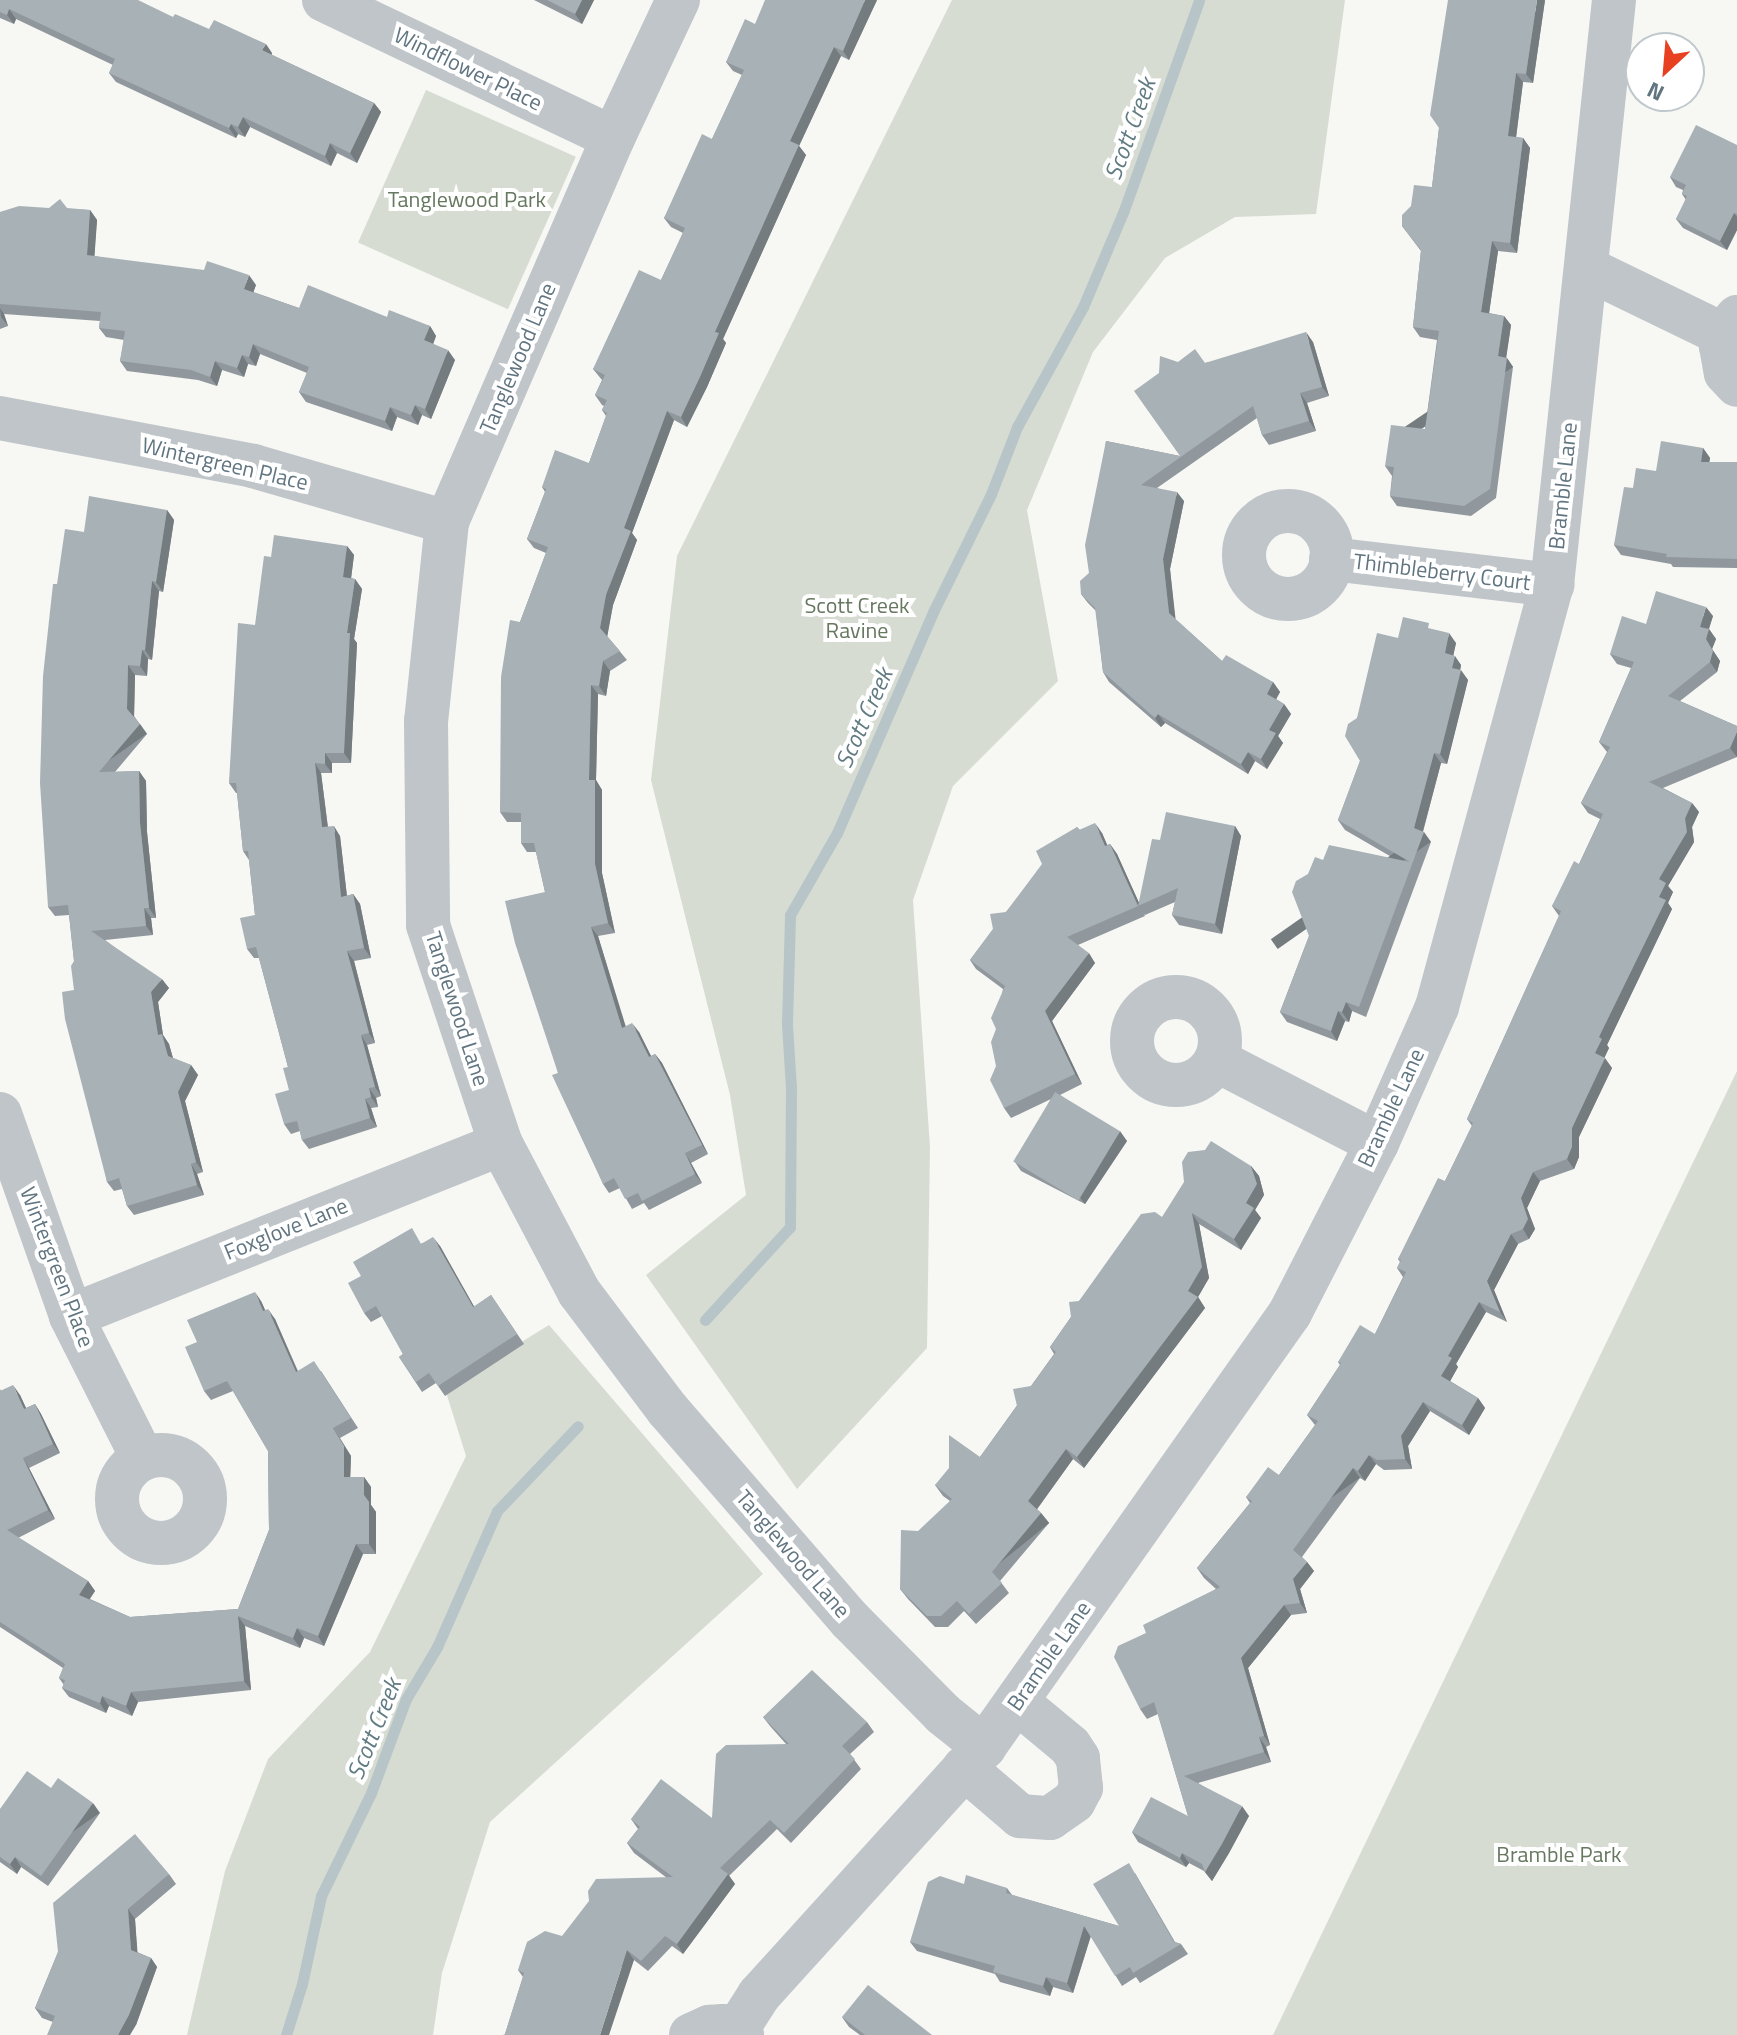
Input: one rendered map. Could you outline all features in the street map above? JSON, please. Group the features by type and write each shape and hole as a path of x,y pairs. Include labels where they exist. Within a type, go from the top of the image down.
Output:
{"street":[{"name":"Windflower Place","path":"324,0 613,138"},
{"name":"Tanglewood Lane","path":"678,0 613,138 447,522 426,721 428,925 501,1144 579,1292 668,1410 850,1620 943,1714 974,1758"},
{"name":"Bramble Lane","path":"691,2035 709,2027 739,2033 759,1995 974,1758 1017,1702 1290,1313 1377,1143 1437,1007 1552,585 1614,0"},
{"path":"1586,268 1730,326 1721,360 1726,373 1737,385"},
{"name":"Wintergreen Place","path":"0,418 253,466 447,522"},
{"name":"Thimbleberry Court","path":"1331,559 1552,585"},
{"path":"1216,1060 1377,1143"},
{"name":"Wintergreen Place","path":"0,1114 71,1316 143,1459"},
{"name":"Foxglove Lane","path":"71,1316 501,1144"},
{"path":"974,1758 1020,1816 1050,1818 1074,1801 1081,1788 1078,1758 1070,1746 1017,1702"}],"green space":[{"name":"Scott Creek Ravine","path":"952,0 1345,0 1316,214 1235,217 1165,258 1093,352 1027,510 1058,681 953,786 913,900 930,1147 927,1348 797,1489 646,1275 746,1195 730,1095 651,780 677,556"},
{"name":"Tanglewood Park","path":"426,90 576,157 508,309 358,243"},
{"name":"Bramble Park","path":"1737,1071 1737,2035 1273,2035"},
{"path":"549,1325 763,1574 490,1822 442,1973 433,2035 187,2035 225,1871 268,1759 370,1652 466,1456 445,1389"}],"building":[{"path":"0,0 138,0 173,17 175,14 209,29 214,20 266,44 262,50 374,103 350,153 330,143 325,156 243,117 238,127 231,124 229,128 109,73 115,59 9,9 7,15 0,12"},
{"path":"547,0 582,0 575,14"},
{"path":"765,0 865,0 843,51 834,47 790,141 799,145 715,332 719,333 681,417 667,411 624,528 631,531 606,595 600,628 620,651 603,661 599,686 591,685 589,780 595,780 595,864 608,923 591,927 622,1028 632,1023 649,1057 655,1054 702,1145 685,1153 695,1174 642,1201 638,1193 625,1199 614,1178 603,1184 552,1075 558,1073 515,943 505,901 545,892 534,843 521,843 521,813 500,812 501,677 510,620 520,622 548,547 527,539 546,489 542,487 555,450 589,463 607,413 602,410 607,400 595,395 605,375 593,369 639,270 661,280 685,228 664,218 702,134 712,139 744,70 726,62 745,19 755,24"},
{"path":"1448,0 1537,0 1526,74 1516,73 1508,136 1523,138 1510,243 1492,241 1481,312 1504,316 1498,356 1507,358 1490,489 1464,506 1390,496 1394,467 1385,466 1391,425 1425,429 1439,331 1413,327 1421,250 1402,226 1402,215 1411,206 1414,185 1432,187 1439,128 1430,115"},
{"path":"1696,125 1737,145 1737,214 1734,213 1720,241 1676,219 1687,196 1682,194 1686,185 1670,177"},
{"path":"60,199 67,208 90,210 87,255 204,270 207,261 249,275 244,289 299,308 308,285 387,317 389,310 430,326 424,340 448,350 425,409 415,405 411,415 390,407 385,421 299,392 309,367 253,344 249,357 242,355 237,368 215,361 210,377 191,370 120,361 125,331 99,328 101,312 0,304 0,212 19,206 49,208"},
{"path":"1306,332 1322,387 1300,393 1309,421 1262,435 1253,406 1141,485 1177,492 1163,559 1169,613 1222,661 1226,655 1273,682 1267,694 1284,704 1269,730 1276,733 1261,759 1248,752 1241,764 1158,714 1155,718 1103,672 1095,608 1081,594 1080,581 1089,573 1085,545 1106,441 1180,456 1134,391 1159,373 1160,356 1178,362 1195,349 1205,363"},
{"path":"1661,441 1703,448 1701,462 1737,462 1737,559 1666,557 1667,554 1614,545 1624,487 1633,488 1636,468 1656,471"},
{"path":"89,496 167,510 156,582 152,581 145,650 142,650 140,666 128,665 127,709 140,724 99,772 139,771 140,823 149,908 144,908 146,926 91,931 162,979 151,992 158,1035 162,1034 168,1056 191,1065 178,1092 196,1162 191,1164 197,1185 127,1206 119,1178 107,1182 65,1019 62,992 74,990 71,966 74,961 68,905 48,907 40,783 43,676 53,584 57,584 65,529 84,532"},
{"path":"274,535 347,546 343,577 355,579 347,633 350,633 344,753 325,753 325,764 315,763 322,827 334,826 341,897 353,894 364,948 347,951 369,1033 361,1035 375,1087 369,1088 371,1097 365,1099 370,1118 302,1140 297,1121 284,1124 275,1094 289,1090 283,1068 288,1067 256,947 247,949 240,918 255,915 248,851 243,851 236,783 229,783 238,623 255,625 264,556 271,557"},
{"path":"1656,591 1706,607 1700,627 1709,629 1706,639 1713,651 1710,662 1668,696 1737,726 1737,732 1730,748 1649,782 1692,803 1685,818 1687,832 1659,879 1666,883 1659,897 1666,900 1599,1037 1602,1039 1595,1053 1605,1058 1572,1128 1572,1147 1567,1159 1533,1172 1521,1198 1528,1219 1523,1229 1511,1234 1487,1281 1500,1312 1479,1302 1448,1356 1452,1358 1441,1376 1478,1398 1462,1425 1423,1402 1401,1436 1405,1459 1377,1460 1369,1455 1358,1471 1353,1468 1293,1550 1307,1562 1293,1579 1300,1603 1284,1605 1241,1658 1264,1736 1259,1737 1264,1752 1184,1776 1242,1806 1205,1872 1202,1864 1182,1853 1180,1858 1132,1832 1151,1797 1188,1816 1154,1702 1140,1709 1114,1657 1118,1646 1146,1633 1143,1625 1220,1587 1197,1568 1252,1501 1246,1497 1268,1467 1279,1475 1318,1421 1307,1415 1341,1363 1338,1362 1360,1325 1375,1334 1406,1272 1397,1268 1401,1260 1398,1259 1438,1178 1445,1181 1473,1123 1467,1119 1561,911 1552,906 1574,861 1579,864 1603,814 1581,803 1610,747 1599,742 1634,662 1610,654 1622,616 1646,624"},
{"path":"1403,617 1429,623 1428,628 1449,633 1445,653 1455,656 1452,668 1461,670 1440,754 1434,753 1414,828 1424,832 1359,1007 1346,1002 1342,1012 1338,1011 1331,1031 1280,1012 1309,936 1292,892 1296,881 1308,874 1315,857 1323,860 1329,845 1410,862 1338,820 1360,761 1345,736 1348,724 1357,718 1377,633 1398,638"},
{"path":"1166,812 1235,826 1215,924 1172,915 1178,888 1138,906 1152,839 1160,840"},
{"path":"1095,823 1105,846 1110,844 1138,906 1067,937 1089,953 1045,1011 1075,1074 1004,1108 990,1080 996,1066 991,1042 996,1029 991,1018 1005,986 970,960 993,929 990,914 1006,912 1042,864 1036,851 1077,827 1079,830"},
{"path":"1055,1092 1120,1131 1078,1201 1013,1161"},
{"path":"1211,1141 1251,1166 1257,1184 1246,1203 1254,1208 1234,1239 1192,1213 1202,1267 1188,1291 1198,1297 1077,1457 1066,1449 1028,1501 1041,1513 992,1572 1002,1583 969,1614 957,1601 941,1616 927,1616 900,1589 901,1530 918,1531 952,1499 935,1485 949,1468 949,1435 980,1457 1017,1406 1013,1389 1031,1386 1056,1352 1050,1347 1071,1317 1069,1302 1079,1301 1141,1214 1155,1212 1162,1217 1184,1182 1182,1162 1188,1152 1205,1150"},
{"path":"412,1228 421,1244 433,1237 473,1307 491,1295 517,1334 438,1386 429,1373 416,1382 399,1357 403,1354 376,1306 364,1313 348,1283 361,1276 353,1262"},
{"path":"255,1292 263,1311 268,1309 296,1372 314,1361 351,1418 333,1428 344,1446 344,1477 364,1477 364,1495 369,1502 369,1544 356,1544 318,1636 297,1628 293,1638 238,1616 244,1681 131,1692 126,1706 102,1696 100,1703 62,1688 65,1680 59,1678 65,1664 0,1622 0,1391 13,1385 24,1409 35,1404 53,1444 23,1458 48,1510 7,1530 88,1581 79,1595 130,1617 238,1609 269,1530 268,1451 227,1381 204,1391 185,1347 197,1342 187,1320"},
{"path":"812,1670 867,1722 842,1746 855,1759 784,1833 770,1820 720,1868 728,1874 677,1944 665,1936 641,1961 627,1950 600,2035 503,2035 524,1973 518,1970 527,1942 545,1931 562,1936 589,1901 588,1891 596,1879 673,1877 627,1843 640,1827 631,1819 661,1779 712,1818 716,1754 726,1745 789,1744 763,1717"},
{"path":"27,1771 51,1788 58,1778 93,1803 41,1876 15,1857 10,1864 0,1857 0,1809"},
{"path":"135,1834 169,1874 128,1909 131,1950 151,1958 129,2015 118,2035 47,2035 55,2016 35,2008 58,1952 53,1903"},
{"path":"1129,1863 1174,1942 1181,1944 1133,1973 1130,1967 1115,1976 1084,1926 1067,1983 1046,1977 1043,1986 993,1972 995,1966 910,1942 928,1882 940,1876 964,1884 966,1875 1007,1888 1006,1893 1119,1926 1093,1884"},
{"path":"868,1985 932,2035 865,2035 842,2017"}],"waterway":[{"name":"Scott Creek","path":"705,1320 790,1227 791,1088 787,1024 790,915 837,833 933,612 991,494 1017,427 1083,307 1124,210 1199,0"},
{"name":"Scott Creek","path":"286,2035 302,1984 321,1896 371,1793 406,1699 437,1647 497,1511 578,1426"}]}
